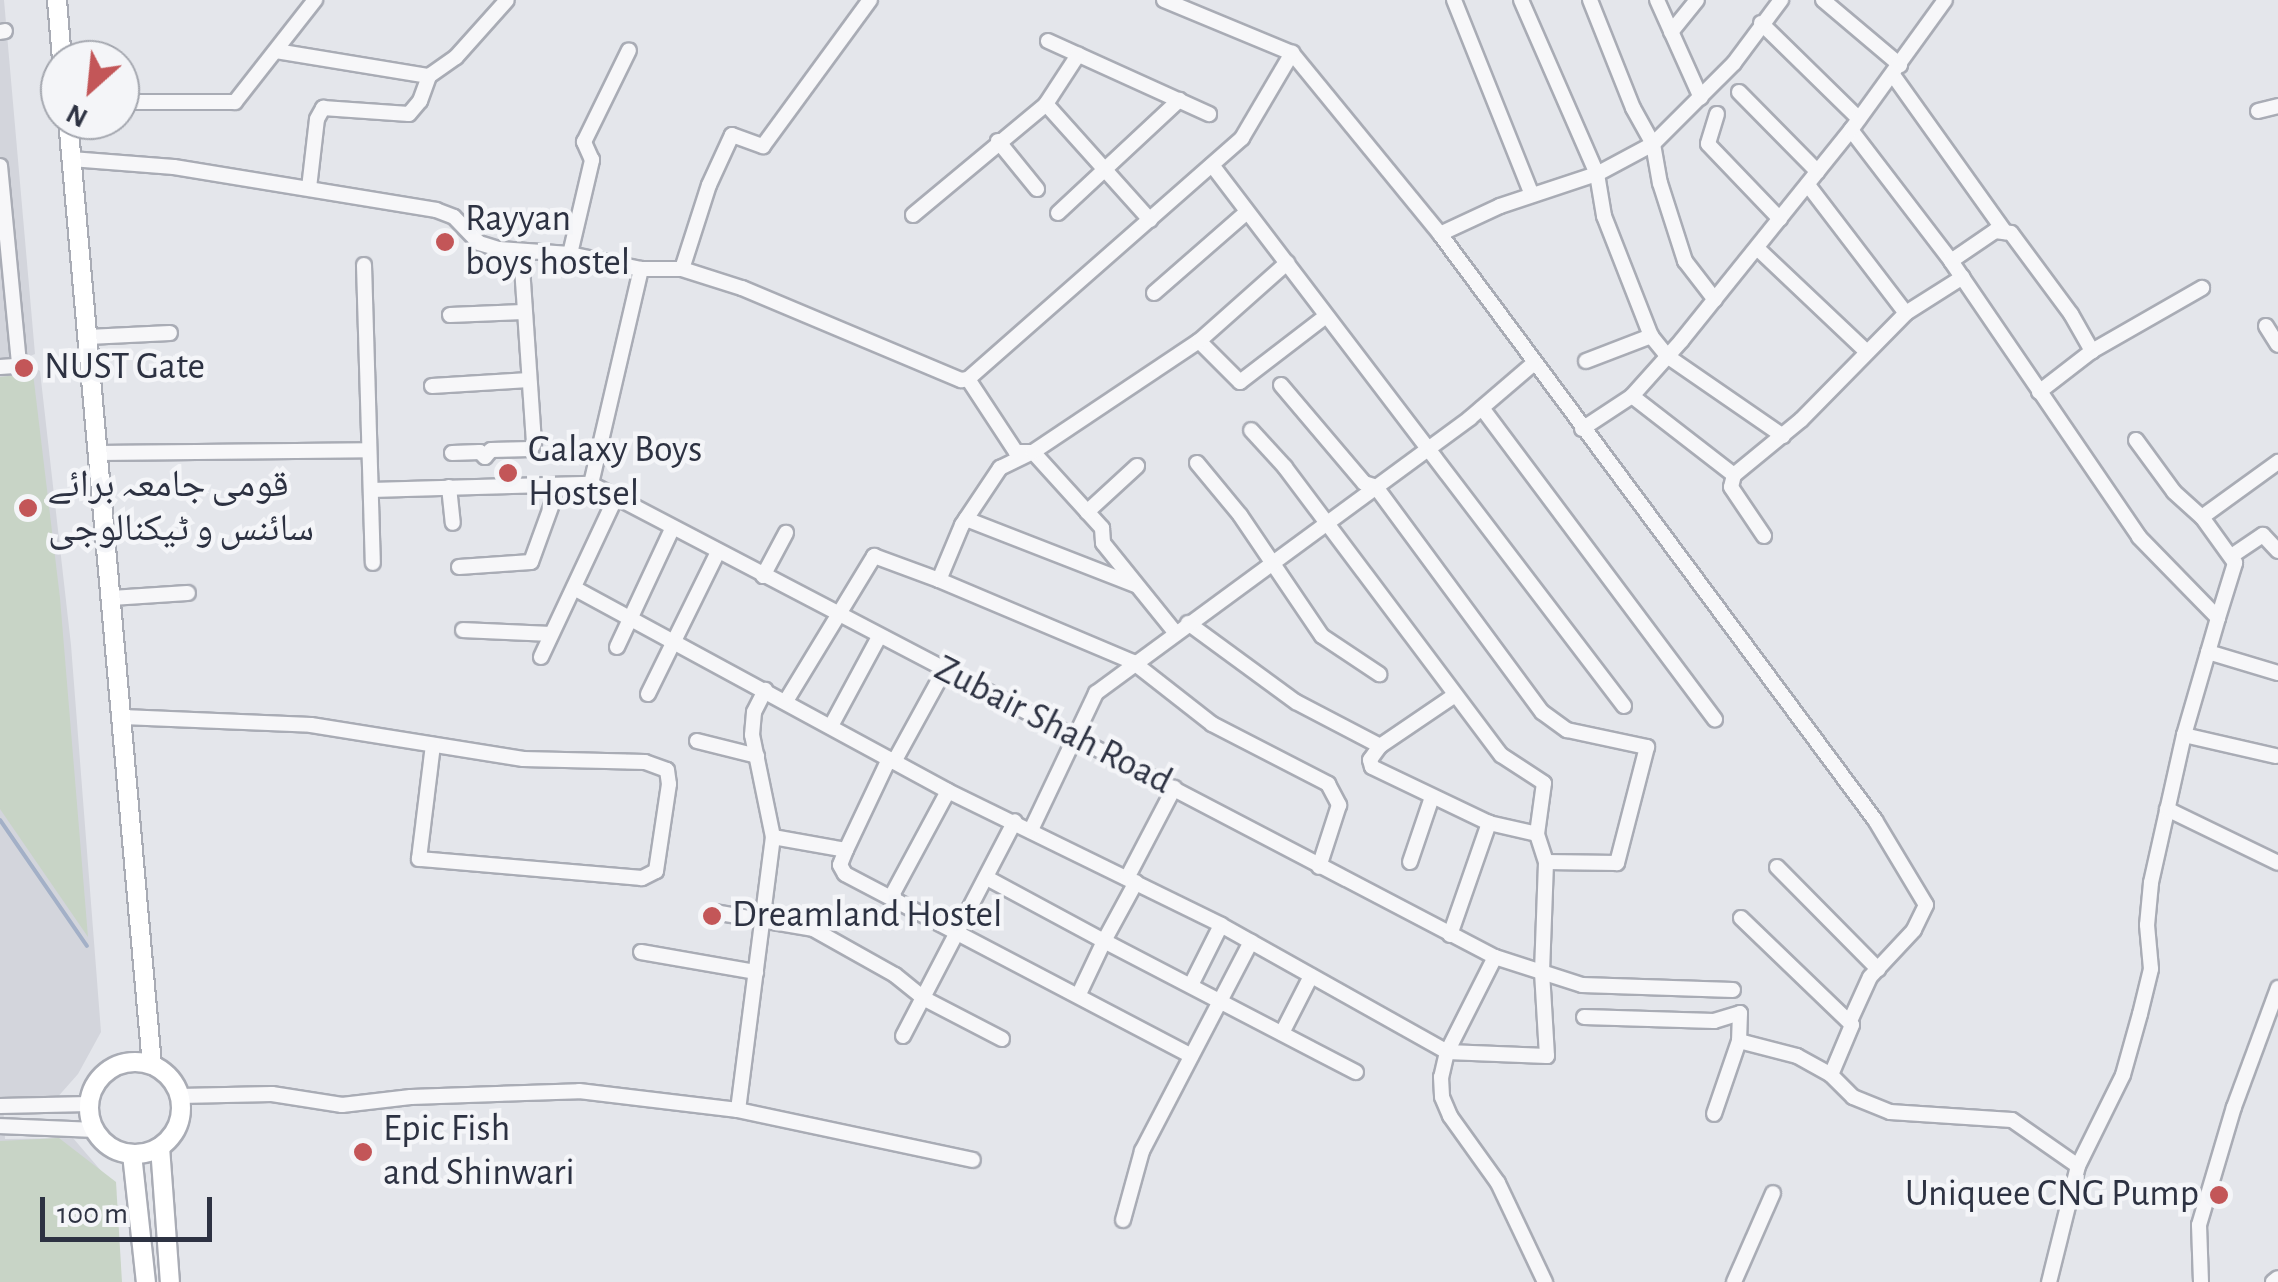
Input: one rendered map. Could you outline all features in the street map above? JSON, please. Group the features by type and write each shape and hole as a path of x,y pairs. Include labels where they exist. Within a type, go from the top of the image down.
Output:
{"main road":[{"path":"57,0 60,40"},
{"path":"70,140 152,1064"},
{"path":"138,1061 152,1064 174,1082 180,1096 179,1125 160,1147 132,1154 104,1142 95,1130 89,1104 96,1082 112,1067 138,1061"},
{"path":"160,1147 170,1282"},
{"path":"132,1154 146,1282"}],"street":[{"path":"140,102 235,102 315,0"},
{"path":"310,188 317,118 323,108 409,114 420,101 429,76 456,57 507,0"},
{"path":"682,269 709,186 732,135 763,146 870,0"},
{"path":"1164,0 1190,5 1292,54 1440,234 1875,820 1926,905 1914,930 1878,969 1850,1021"},
{"path":"1454,0 1532,194"},
{"path":"1520,0 1597,174 1604,216 1651,336 1667,356 1782,436"},
{"path":"1590,0 1633,108 1653,144 1660,183 1685,261 1714,300"},
{"path":"1657,0 1701,98"},
{"path":"1671,32 1696,0"},
{"path":"1440,234 1532,194 1597,174 1653,144 1734,63 1781,0"},
{"path":"1823,0 1897,70 2005,232"},
{"path":"1582,429 1632,396 1667,356 1818,172 1946,0"},
{"path":"1761,23 1855,124 2139,536 2218,618"},
{"path":"1048,41 1209,114"},
{"path":"276,50 429,76"},
{"path":"570,254 592,160 584,142 630,50"},
{"path":"968,379 1242,138 1292,54"},
{"path":"913,215 1046,104 1078,55"},
{"path":"1739,92 1818,172"},
{"path":"1058,213 1179,100"},
{"path":"1046,104 1150,220"},
{"path":"2258,111 2278,106"},
{"path":"1717,114 1708,144 1780,219"},
{"path":"998,141 1037,189"},
{"path":"71,159 174,167 436,210 454,218 479,243 521,252 570,254 641,269 682,269 968,379 1016,452 1032,452 1102,528 1103,543 1136,585 1181,627 1296,702 1380,746"},
{"path":"1212,165 1624,706"},
{"path":"0,166 23,365 0,366"},
{"path":"1808,184 1906,312"},
{"path":"1154,293 1247,212"},
{"path":"1951,261 1995,231 2011,233 2092,351"},
{"path":"1757,248 1866,351"},
{"path":"484,457 491,450 531,449 521,252"},
{"path":"939,580 966,520 1000,468 1032,452 1199,341 1286,263"},
{"path":"364,265 374,564"},
{"path":"591,484 641,269"},
{"path":"1764,536 1732,487 1734,475 1782,436 1906,312 1963,277"},
{"path":"2039,392 2092,351 2202,288"},
{"path":"450,316 523,312"},
{"path":"1199,341 1240,382 1326,316"},
{"path":"2266,326 2278,345"},
{"path":"88,338 170,333"},
{"path":"1586,361 1651,336"},
{"path":"1030,830 1096,693 1132,662 1274,564 1429,448 1533,364"},
{"path":"432,386 529,380"},
{"path":"1280,385 1364,483 1376,487 1542,712 1566,730 1648,747 1617,862 1546,862"},
{"path":"1632,396 1734,475"},
{"path":"1482,408 1715,720"},
{"path":"574,588 674,638 948,791 1221,925 1447,1052 1547,1056 1542,972 1546,862 1537,834 1544,783 1501,755 1251,430"},
{"path":"2050,1282 2078,1166 2123,1074 2148,984 2150,883 2184,735 2235,564 2234,555 2202,517 2174,492 2136,440"},
{"path":"98,453 369,450"},
{"path":"452,453 480,452 484,457 483,486"},
{"path":"2202,517 2278,462"},
{"path":"1197,463 1274,564 1322,636 1378,674"},
{"path":"1086,512 1137,466"},
{"name":"Zubair Shah Road","path":"371,490 591,484 1495,957 1582,986 1733,990"},
{"path":"450,486 452,523"},
{"path":"459,568 531,562 559,486"},
{"path":"541,657 616,496"},
{"path":"966,520 1136,585"},
{"path":"617,648 672,529"},
{"path":"764,576 786,534"},
{"path":"2234,555 2262,535 2278,551"},
{"path":"648,694 718,552"},
{"path":"786,702 836,613 874,556 1132,662 1212,724 1328,784 1339,806 1320,866"},
{"path":"111,598 188,593"},
{"path":"463,630 550,634"},
{"path":"831,726 879,637"},
{"path":"2208,652 2278,674"},
{"path":"945,668 846,850 840,865 844,874 1192,1056"},
{"path":"738,1110 773,838 752,735 754,712 765,690"},
{"path":"1456,695 1380,746 1370,760 1372,766 1489,823 1537,834"},
{"path":"123,718 311,725 523,758 644,762 666,770 669,784 656,871 642,878 419,859 433,745"},
{"path":"2184,735 2276,756"},
{"path":"696,741 757,756"},
{"path":"1079,994 1174,788"},
{"path":"891,897 948,791"},
{"path":"1410,862 1432,798"},
{"path":"2166,809 2278,863"},
{"path":"903,1036 1015,822"},
{"path":"1450,935 1489,823"},
{"path":"773,838 846,850"},
{"path":"1777,867 1878,969"},
{"path":"987,878 1356,1072"},
{"path":"714,912 814,929 895,975 923,998 1002,1040"},
{"path":"1741,918 1850,1021 1852,1028 1831,1074"},
{"path":"1191,985 1221,925"},
{"path":"1123,1220 1142,1151 1251,942"},
{"path":"641,952 756,972"},
{"path":"1495,957 1447,1052 1440,1076 1442,1098 1498,1183 1545,1282"},
{"path":"1282,1033 1311,976"},
{"path":"2201,1282 2199,1225 2234,1107 2278,988"},
{"path":"1584,1016 1714,1021 1740,1013 1739,1041 1714,1114"},
{"path":"1739,1041 1797,1056 1831,1074 1854,1097 1890,1112 2012,1120 2078,1166"},
{"path":"180,1096 272,1094 342,1105 580,1091 738,1110 973,1160"},
{"path":"0,1106 89,1104"},
{"path":"0,1126 95,1130"},
{"path":"1734,1282 1773,1193"}],"shaded area":[{"name":"قومی جامعہ برائے سائنس و ٹیکنالوجی","path":"0,0 4,0 35,354 30,356 30,365 40,371 71,645 101,1032 78,1074 55,1100 3,1101 5,1139 73,1138 103,1173 0,1252"}],"green space":[{"path":"33,373 60,598 88,937 0,809 0,377"},
{"path":"59,1138 116,1182 122,1282 0,1282 0,1141"}],"waterway":[{"path":"0,820 87,946"}],"place":[{"name":"Rayyan boys hostel","path":"445,242"},
{"name":"NUST Gate","path":"24,368"},
{"name":"Galaxy Boys Hostsel","path":"508,473"},
{"name":"قومی جامعہ برائے سائنس و ٹیکنالوجی","path":"28,508"},
{"name":"Dreamland Hostel","path":"712,916"},
{"name":"Epic Fish and Shinwari","path":"363,1152"},
{"name":"Uniquee CNG Pump","path":"2219,1195"}]}
